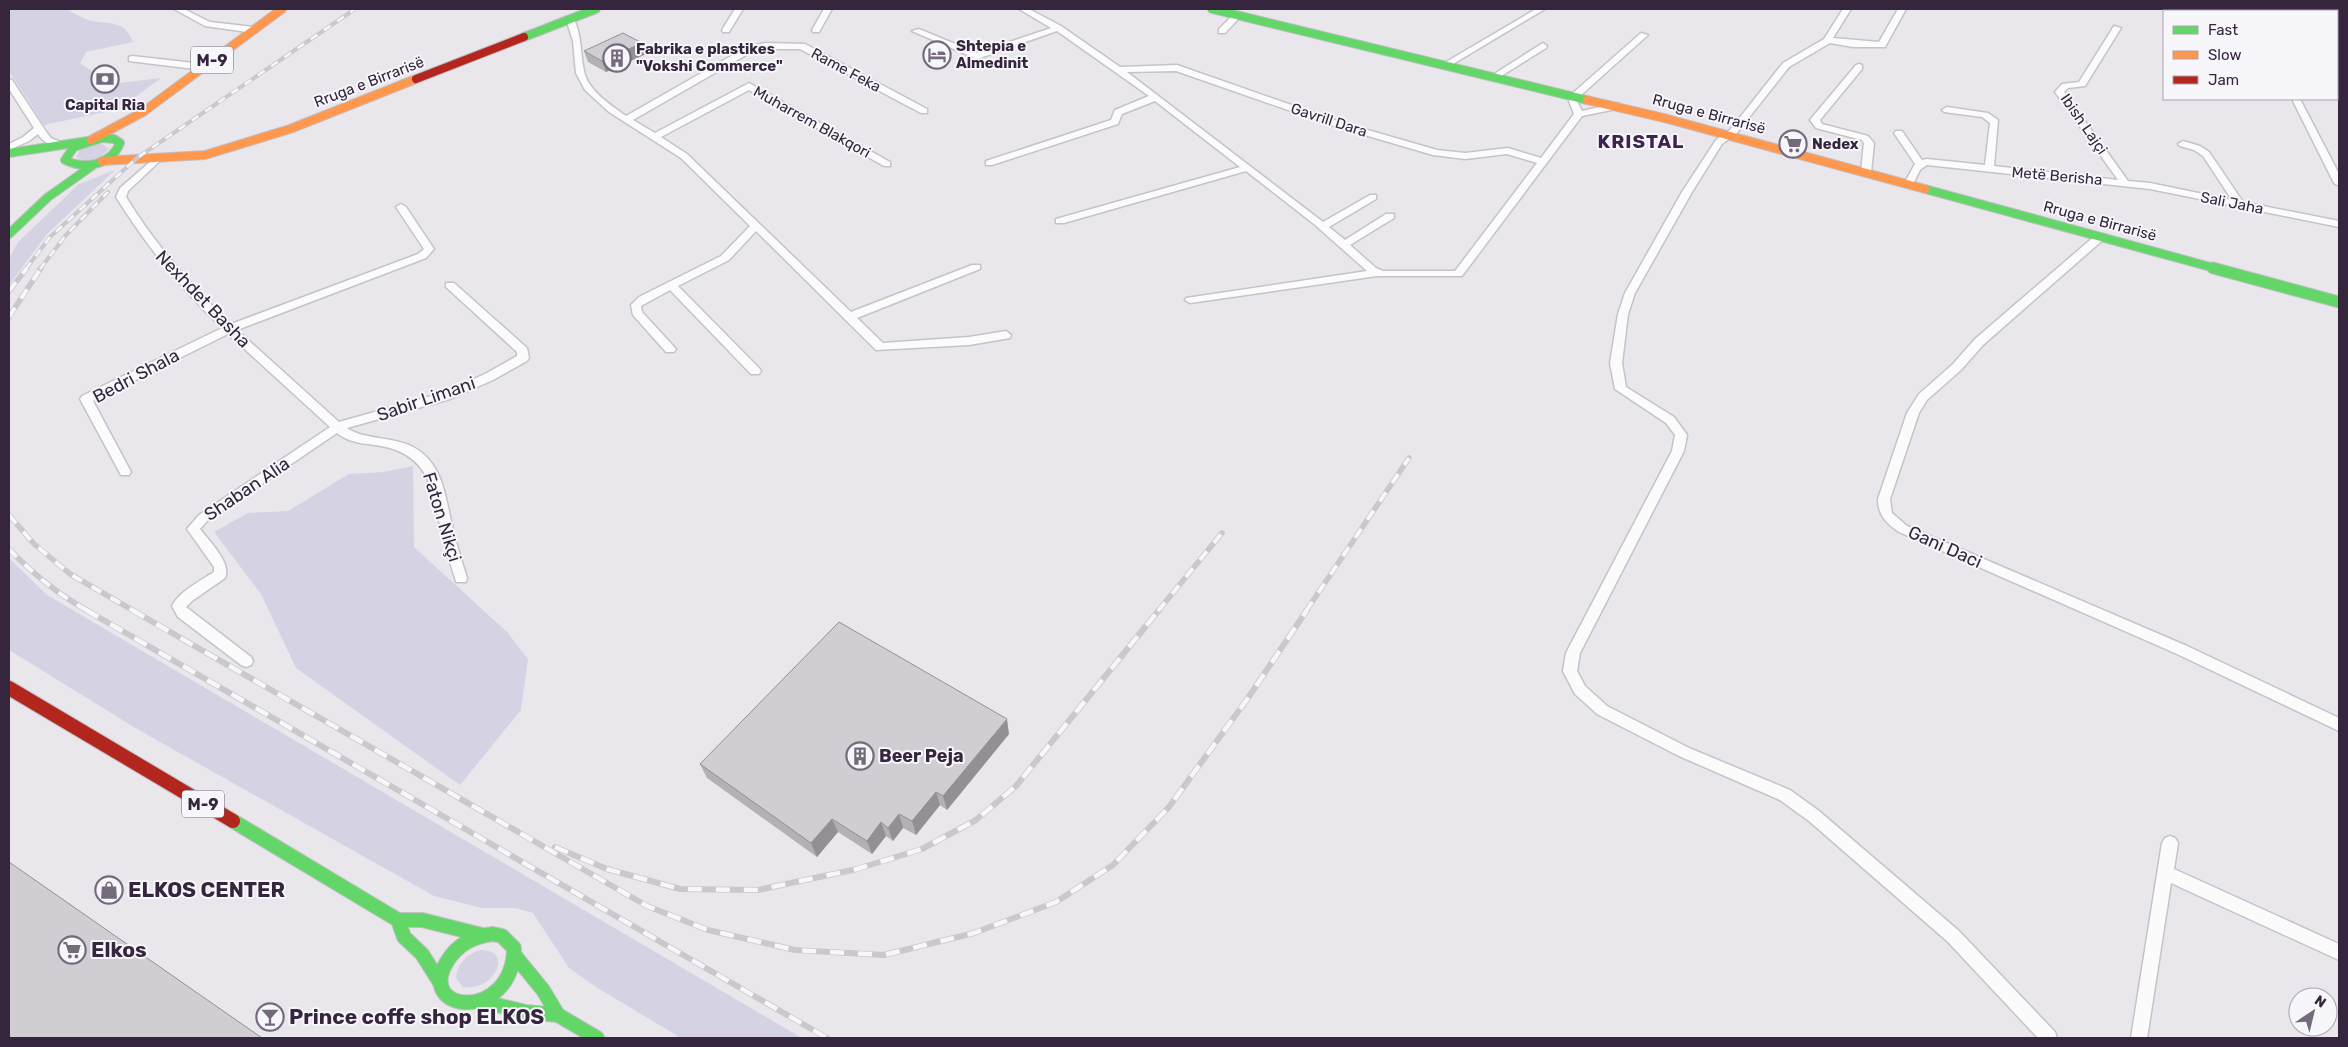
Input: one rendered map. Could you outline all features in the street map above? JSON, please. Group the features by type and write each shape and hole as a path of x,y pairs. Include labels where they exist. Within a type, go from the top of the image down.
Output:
{"street":[{"path":"178,9 208,24 254,30"},
{"name":"M-9","path":"27,215 70,150 143,112 282,9"},
{"name":"Rruga e Birrarisë","path":"10,151 46,152 61,166 205,155 248,144 596,9"},
{"path":"726,30 739,9"},
{"path":"816,30 828,9"},
{"path":"1023,9 1058,28 1156,97 1323,226 1376,272"},
{"name":"Rruga e Birrarisë","path":"1212,9 1576,95 1866,172 2339,302"},
{"path":"1445,65 1541,9"},
{"path":"1847,9 1828,40 1786,65 1728,135 1720,142 1687,192 1630,293 1623,314 1616,363 1621,389 1670,420 1681,435 1678,451 1573,653 1570,671 1580,690 1602,710 1684,752 1750,778 1785,795 1814,816 1946,929 2049,1038"},
{"path":"1828,40 1863,45 1882,45 1902,9"},
{"path":"1222,31 1238,15"},
{"path":"570,19 576,33 580,75 592,92 609,109 657,136 684,156 880,347 969,341 1006,335"},
{"path":"916,30 977,56 1058,28"},
{"name":"Ibish Lajçi","path":"2117,28 2082,84 2065,86 2059,92 2125,183"},
{"path":"1579,114 1573,101 1576,95 1644,35"},
{"name":"Rame Feka","path":"626,120 750,49 765,46 802,46 924,111"},
{"path":"1495,76 1543,46"},
{"path":"132,60 204,67"},
{"path":"1859,67 1815,120 1819,126 1865,138 1869,143 1866,172"},
{"name":"Gavrill Dara","path":"1118,70 1176,68 1337,124 1436,153 1465,156 1500,150 1542,162"},
{"path":"9,82 38,129 48,140 60,145"},
{"name":"Muharrem Blakqori","path":"657,136 749,86 887,164"},
{"path":"989,163 1115,122 1118,112 1156,97"},
{"path":"2297,100 2339,184"},
{"path":"1190,300 1376,272 1458,274 1579,114 1618,106"},
{"name":"Metë Berisha","path":"1947,110 1985,115 1995,122 1989,170"},
{"name":"M-9","path":"9,234 61,185 116,154 119,150 119,142 143,112"},
{"path":"10,151 38,129"},
{"path":"1899,133 1920,164 1910,184"},
{"path":"10,151 108,138 152,158"},
{"path":"2183,144 2197,148 2206,154 2240,204"},
{"name":"Nexhdet Basha","path":"152,158 122,190 121,197 136,223 156,251 229,329 339,426"},
{"name":"Metë Berisha","path":"1920,164 1927,162 2125,183"},
{"path":"1060,221 1246,168"},
{"name":"Sali Jaha","path":"2125,183 2339,224"},
{"path":"1323,226 1374,197"},
{"path":"229,329 422,256 429,250 401,207"},
{"path":"1344,245 1390,216"},
{"path":"670,349 637,313 636,305 644,299 724,258 755,226"},
{"name":"Gani Daci","path":"2100,236 1979,342 1957,367 1924,397 1913,413 1884,498 1884,510 1890,520 1903,529 2182,650 2339,726"},
{"path":"849,317 976,267"},
{"name":"Sabir Limani","path":"339,426 446,396 489,377 523,358 523,351 450,285"},
{"path":"671,285 755,371"},
{"name":"Bedri Shala","path":"125,472 86,399 229,329"},
{"name":"Faton Nikçi","path":"339,426 353,438 387,442 408,449 425,463 434,479 442,504 461,578"},
{"name":"Shaban Alia","path":"246,661 183,613 179,606 187,597 220,574 220,566 192,529 203,518 339,426"},
{"name":"M-9","path":"9,688 398,920"},
{"path":"2139,1038 2170,843"},
{"path":"2165,873 2339,952"},
{"path":"398,920 422,920 446,928 482,935 502,936 514,948 516,957 514,967 502,986 493,994 480,1001 466,1003 454,1001 445,994 441,984 422,954 404,937 398,920"},
{"path":"441,984 442,972 452,953 462,944 482,935"},
{"path":"516,957 543,990 558,1015"},
{"path":"480,1001 526,1012 558,1015 597,1038"}],"shaded area":[{"path":"9,9 69,9 69,11 91,21 121,26 130,35 133,42 86,52 80,63 111,84 161,78 119,109 44,125 9,71"},
{"path":"102,144 109,148 107,152 99,157 85,160 76,157 83,148"},
{"path":"115,170 47,234 9,285 9,259 18,242 79,184"},
{"path":"413,466 414,547 507,632 528,659 521,710 460,785 296,668 261,594 214,532 248,513 288,511 349,474 384,472"},
{"path":"9,558 47,595 802,1038 681,1038 596,987 569,968 533,913 515,908 482,908 434,896 137,729 9,650"},
{"path":"481,950 491,952 497,957 496,971 483,984 474,987 463,987 456,978 458,968 467,957"}],"building":[{"path":"623,33 642,43 602,61 584,51"},
{"name":"Beer Peja","path":"839,622 1007,719 943,796 936,792 912,821 899,814 888,828 881,822 867,841 832,819 811,843 700,764"},
{"name":"Elkos","path":"9,862 262,1038 9,1038"}],"railway":[{"path":"26,269 50,237 137,158 355,9"},
{"path":"40,269 66,235 108,192"},
{"path":"9,291 27,268"},
{"path":"9,317 41,268"},
{"path":"1306,611 1409,458"},
{"path":"9,515 33,543 70,574 134,611"},
{"path":"1158,611 1222,533"},
{"path":"9,549 46,583 88,611"},
{"path":"86,610 827,1038"},
{"path":"132,610 647,906 708,930 795,950 884,955 974,933 1056,902 1113,865 1169,807 1248,698 1307,610"},
{"path":"555,847 607,869 680,889 758,890 857,869 922,849 976,820 1016,786 1159,610"}],"traffic: fast":[{"path":"524,37 596,9"},
{"path":"1212,9 1587,100"},
{"path":"102,138 114,139 120,143 117,150 105,161 97,164 80,165 72,164 65,160 74,147 102,138"},
{"path":"9,153 88,141"},
{"path":"9,234 48,197 92,166"},
{"path":"1925,189 2339,302"},
{"path":"233,821 398,920 422,920 482,935"},
{"path":"398,920 404,937 422,954 441,984"},
{"path":"493,934 502,936 514,948 513,965 506,981 501,987 478,1001 461,1003 453,1000 446,995 440,981 445,965 455,951 467,941 493,934"},
{"path":"516,957 543,990 558,1015"},
{"path":"480,1001 526,1012 558,1015 597,1038"}],"traffic: slow":[{"path":"91,140 143,112 282,9"},
{"path":"102,161 205,155 290,129 416,79"},
{"path":"1587,100 1664,118 1925,189"}],"traffic: jam":[{"path":"416,79 524,37"},
{"path":"9,688 233,821"}],"place":[{"name":"Shtepia e Almedinit","path":"937,55"},
{"name":"Fabrika e plastikes \"Vokshi Commerce\"","path":"617,58"},
{"name":"Capital Ria","path":"105,79"},
{"name":"Nedex","path":"1793,144"},
{"name":"Beer Peja","path":"860,756"},
{"name":"ELKOS CENTER","path":"109,890"},
{"name":"Elkos","path":"72,950"},
{"name":"Prince coffe shop ELKOS","path":"270,1017"}],"district":[{"name":"KRISTAL","path":"1641,141"}]}
